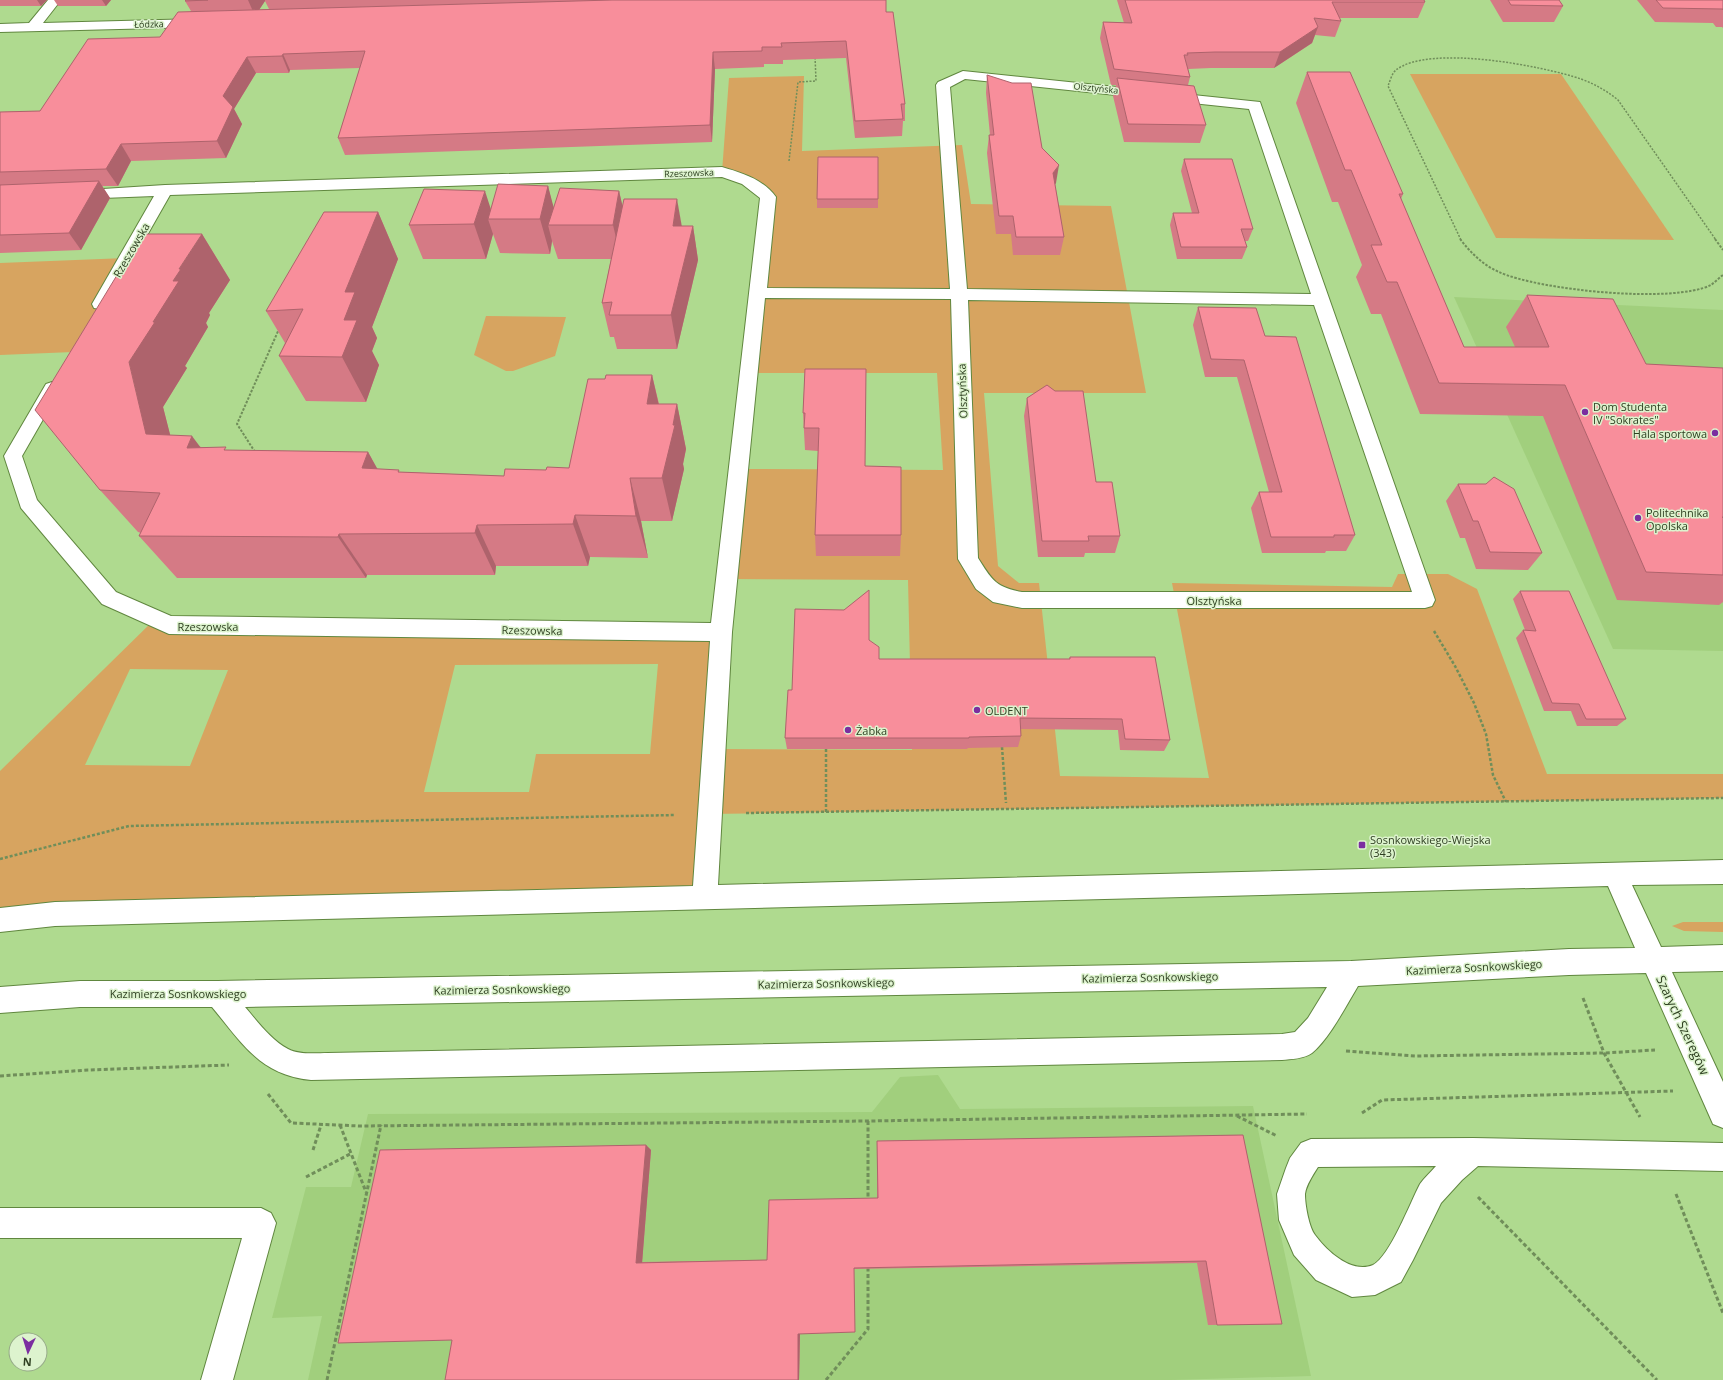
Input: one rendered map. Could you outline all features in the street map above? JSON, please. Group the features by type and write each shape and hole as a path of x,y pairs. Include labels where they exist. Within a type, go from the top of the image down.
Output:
{"street":[{"path":"33,27 55,0"},
{"name":"Łódzka","path":"0,28 213,22"},
{"name":"Olsztyńska","path":"963,74 1255,105 1425,600 1022,600 1000,596 983,583 968,560 959,294 943,85 963,74"},
{"name":"Rzeszowska","path":"63,194 722,172 748,180 755,184 768,197 759,293 721,632 705,898"},
{"name":"Rzeszowska","path":"92,318 165,190"},
{"path":"759,293 959,294 1321,300"},
{"name":"Rzeszowska","path":"62,371 13,456 28,503 109,598 169,626 721,632"},
{"path":"0,920 55,914 1723,872"},
{"path":"1615,875 1652,959"},
{"name":"Kazimierza Sosnkowskiego","path":"0,1000 80,994 218,994 1351,974 1569,962 1723,958"},
{"name":"Szarych Szeregów","path":"1652,959 1696,1050 1723,1114"},
{"path":"218,994 269,1052 286,1062 307,1066 401,1065 1282,1047 1302,1044 1317,1027 1351,974"},
{"path":"1473,1152 1452,1170 1431,1193 1403,1250 1390,1271 1375,1280 1352,1282 1327,1269 1304,1245 1294,1220 1291,1194 1300,1168 1312,1153 1473,1152 1723,1157"},
{"path":"0,1223 261,1223 217,1380"}],"path":[{"path":"789,161 798,82 816,81 814,49"},
{"path":"1723,250 1618,100 1609,92 1567,75 1533,66 1444,58 1414,61 1403,64 1394,69 1390,74 1388,86 1390,92 1457,234 1473,255 1484,264 1500,272 1540,284 1564,288 1638,294 1688,292 1711,284 1723,275"},
{"path":"257,456 237,424 282,323"},
{"path":"1416,600 1453,661 1466,687 1486,734 1491,771 1506,802"},
{"path":"1002,747 1006,803"},
{"path":"826,750 826,812"},
{"path":"0,858 129,826 709,814 1723,798"},
{"path":"1581,994 1604,1053"},
{"path":"1302,1044 1326,1049 1415,1056 1604,1053 1635,1050 1696,1050"},
{"path":"0,1076 88,1070 286,1062"},
{"path":"263,1088 291,1123 321,1125 868,1121 1316,1114"},
{"path":"1355,1113 1363,1113 1382,1100 1712,1089"},
{"path":"1236,1115 1312,1153"},
{"path":"868,1121 868,1201"},
{"path":"314,1150 321,1125"},
{"path":"340,1125 367,1193"},
{"path":"327,1380 381,1125"},
{"path":"306,1178 352,1153"},
{"path":"1452,1170 1657,1380"},
{"path":"826,1380 868,1329 868,1265"}],"shaded area":[{"path":"1410,74 1561,74 1674,240 1496,238"},
{"path":"804,76 802,151 962,145 971,204 1111,206 1146,393 984,393 998,566 1019,583 1039,583 1060,776 1209,778 1172,583 1392,587 1398,574 1448,574 1477,589 1547,774 1723,774 1723,798 709,814 705,898 0,920 0,771 155,619 721,632 715,749 912,750 908,580 727,579 739,469 943,470 937,373 750,373 768,197 722,172 729,78","holes":["658,664 650,754 536,754 529,792 424,792 455,665","130,669 228,670 190,766 85,765"]},
{"path":"126,258 73,352 0,355 0,263"},
{"name":"Politechnika Opolska","path":"1454,297 1723,310 1723,651 1613,649"},
{"path":"486,316 566,317 555,356 513,371 506,371 474,355"},
{"path":"1683,922 1723,922 1723,932 1684,931 1672,926"},
{"path":"938,1075 960,1109 1253,1106 1311,1376 1171,1380 308,1380 322,1316 272,1318 306,1187 351,1187 368,1114 872,1112 900,1077"}],"building":[{"path":"186,0 208,0 185,1"},
{"path":"612,0 886,0 886,12 893,12 905,104 901,104 903,119 855,121 846,41 781,43 782,47 762,47 762,51 713,52 710,125 338,138 365,51 283,54 282,56 247,57 223,96 233,107 217,141 121,144 106,169 0,172 0,112 40,111 88,39 160,37 178,12"},
{"path":"1125,0 1424,0 1425,2 1332,2 1341,21 1314,18 1318,27 1280,52 1187,53 1188,55 1184,55 1190,77 1114,69 1103,22 1132,23"},
{"path":"1508,0 1559,0 1563,6 1511,5"},
{"path":"1656,0 1723,0 1723,9 1663,8"},
{"path":"1307,72 1350,72 1403,194 1399,194 1464,347 1549,347 1527,295 1613,299 1646,364 1723,368 1723,575 1646,572 1565,385 1439,383 1397,282 1387,282 1371,245 1382,245 1351,170 1345,170"},
{"path":"987,75 1012,83 1031,83 1042,148 1059,165 1053,173 1064,237 1016,237 1013,216 999,216 989,135 994,135"},
{"path":"1117,78 1194,86 1206,125 1128,124"},
{"path":"818,157 878,157 878,199 817,199"},
{"path":"1184,159 1232,159 1253,229 1241,229 1247,247 1181,247 1173,213 1199,213"},
{"path":"99,181 69,233 0,235 0,185"},
{"path":"498,184 548,186 540,219 488,219"},
{"path":"560,188 619,191 613,225 548,225"},
{"path":"424,189 485,191 474,224 409,225"},
{"path":"624,199 677,199 673,226 693,226 671,315 609,315 612,302 602,303"},
{"path":"324,212 378,212 345,292 355,292 344,320 357,320 342,357 279,356 303,309 266,311"},
{"path":"142,234 202,234 173,281 179,281 129,362 146,434 192,436 187,448 226,447 224,450 368,452 362,468 399,470 398,472 504,476 505,469 546,470 547,467 569,468 588,379 605,379 606,375 652,375 647,404 677,404 673,425 675,425 662,478 630,478 636,516 575,515 573,524 477,525 475,533 339,534 338,537 139,536 160,493 100,490 35,410"},
{"path":"1198,307 1256,308 1265,336 1296,337 1355,535 1334,535 1334,537 1271,537 1259,492 1282,492 1244,360 1211,359"},
{"path":"805,369 866,369 865,466 901,467 901,535 815,535 819,428 804,428 805,413 803,413"},
{"path":"1047,385 1055,391 1083,391 1096,482 1112,482 1120,536 1088,536 1089,541 1042,541 1027,398"},
{"path":"1494,477 1514,489 1542,553 1490,552 1478,521 1473,521 1458,484 1486,484"},
{"path":"869,590 869,640 879,647 879,659 1070,659 1070,657 1155,657 1170,740 1125,739 1122,719 1020,718 1021,736 969,738 785,738 788,690 792,690 795,609 844,610"},
{"path":"1520,591 1569,591 1626,719 1586,719 1579,704 1552,703 1523,630 1536,631"},
{"path":"1243,1135 1282,1324 1217,1325 1206,1261 854,1268 855,1332 798,1334 798,1380 445,1380 452,1340 338,1343 380,1150 646,1145 636,1263 767,1260 769,1200 878,1198 877,1141"}],"place":[{"name":"Dom Studenta IV \"Sokrates\"","path":"1585,412"},
{"name":"Hala sportowa","path":"1715,433"},
{"name":"Politechnika Opolska","path":"1638,518"},
{"name":"OLDENT","path":"977,710"},
{"name":"Żabka","path":"848,730"},
{"name":"Sosnkowskiego-Wiejska (343)","path":"1362,845"}]}
